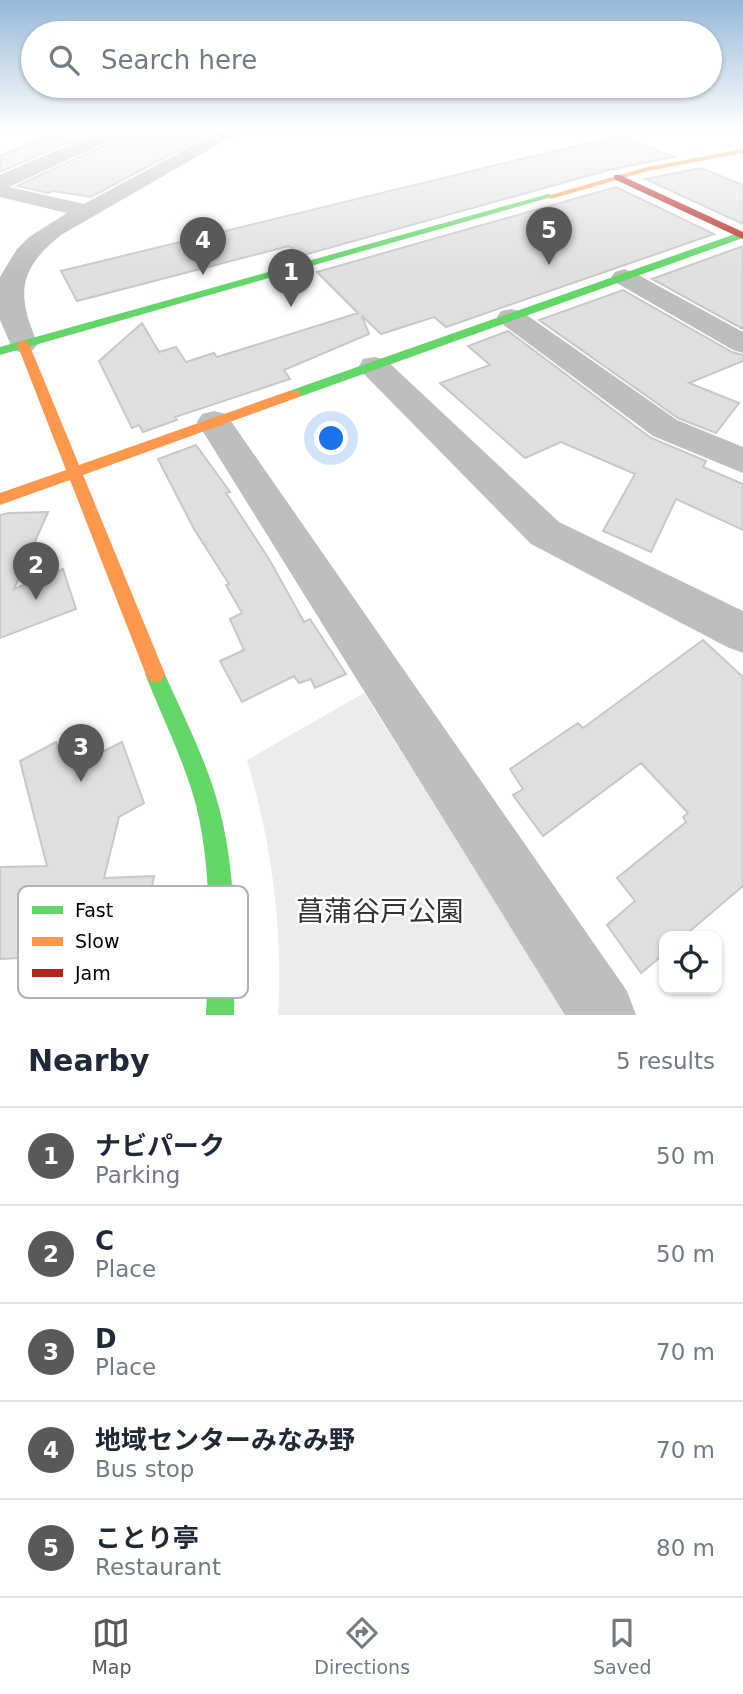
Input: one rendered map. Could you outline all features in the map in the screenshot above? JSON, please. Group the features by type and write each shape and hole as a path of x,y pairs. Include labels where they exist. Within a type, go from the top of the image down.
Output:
{"street":[{"path":"151,176 38,241 14,271 8,301 13,324 207,804 220,886"},
{"path":"0,351 617,177 742,235"},
{"path":"0,191 87,212"},
{"path":"0,499 742,235"},
{"path":"624,277 743,344"},
{"path":"512,317 664,428 743,461"},
{"path":"374,366 545,533 743,633"},
{"path":"214,422 603,1015"}],"green space":[{"name":"菖蒲谷戸公園","path":"364,693 566,1015 278,1015 279,950 274,886 263,823 247,760"}],"building":[{"path":"38,176 130,176 91,197 53,191 48,193 17,186"},
{"path":"450,176 586,176 300,256 289,246 77,301 61,271"},
{"path":"658,176 722,176 743,185 743,224 645,179"},
{"path":"616,187 714,234 446,327 434,317 381,334 362,316 369,334 284,370 290,379 175,417 177,420 143,432 139,425 132,428 99,361 142,323 159,352 176,347 186,362 214,353 217,357 358,313 317,272"},
{"path":"743,246 743,329 652,279"},
{"path":"623,290 732,352 743,355 743,361 689,383 739,403 716,433 678,418 539,320"},
{"path":"508,331 651,438 706,461 703,467 743,484 743,530 676,499 651,552 603,531 635,474 561,442 525,458 440,383 490,365 468,346"},
{"path":"196,445 230,492 226,493 269,559 304,622 310,619 346,674 315,688 311,679 299,683 294,676 242,702 220,661 244,650 230,619 242,613 226,585 229,584 194,529 158,459"},
{"path":"48,512 14,589 63,569 76,609 0,638 0,515"},
{"path":"703,640 743,677 743,886 690,931 659,931 659,958 641,973 607,925 635,901 617,878 686,822 683,817 688,813 641,763 543,836 513,795 523,789 510,769 578,723 583,728"},
{"path":"90,741 96,755 122,742 144,803 119,817 104,878 154,876 152,886 18,886 18,958 0,959 0,867 47,866 20,761 56,742 60,756"}],"traffic: fast":[{"path":"0,351 551,196"},
{"path":"294,394 741,235"},
{"path":"155,674 207,805 220,886"},
{"path":"220,998 220,1015"}],"traffic: slow":[{"path":"551,196 621,176"},
{"path":"23,344 155,674"},
{"path":"0,499 294,394"}],"traffic: jam":[{"path":"617,177 743,236"}],"place":[{"name":"ことり亭","path":"549,265"},
{"name":"地域センターみなみ野","path":"203,275"},
{"name":"ナビパーク","path":"291,307"},
{"name":"C","path":"36,600"},
{"name":"D","path":"81,782"}]}
